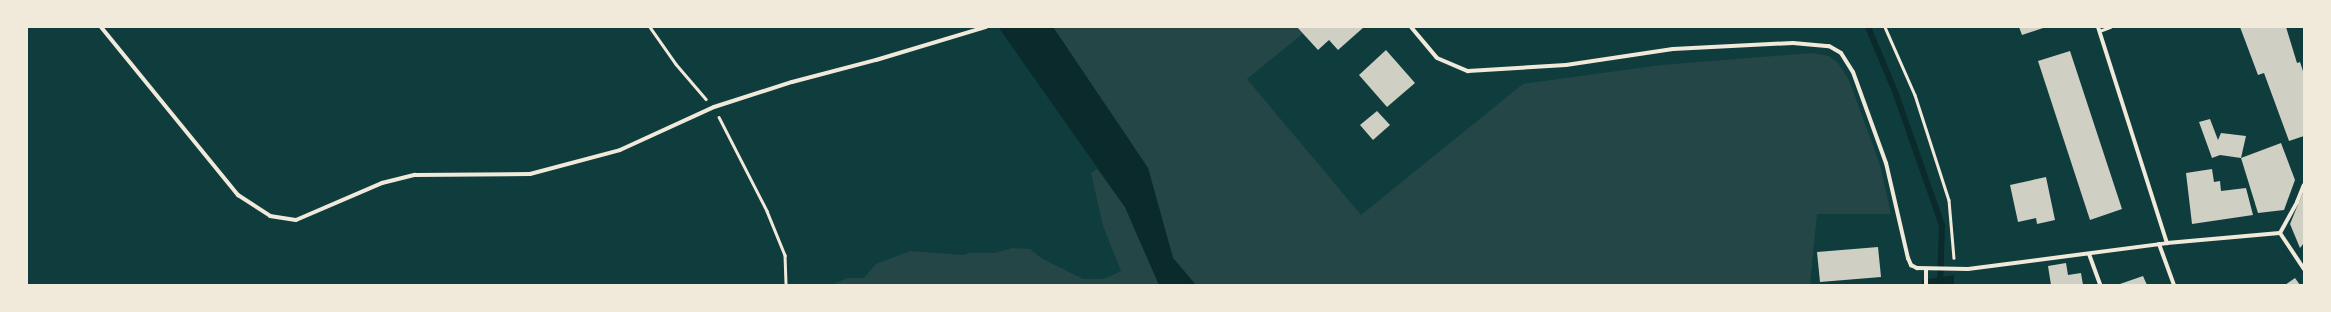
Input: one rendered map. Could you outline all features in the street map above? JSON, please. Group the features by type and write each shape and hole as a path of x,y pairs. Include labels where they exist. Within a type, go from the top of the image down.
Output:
{"street":[{"path":"101,27 238,195 270,216 296,220 382,183 415,175 530,174 620,150 714,107 792,82 876,60 986,27"},
{"path":"1411,27 1437,58 1468,71 1566,65 1673,50 1793,42 1830,46 1841,53 1853,72 1886,164 1908,258 1911,265 1926,270 1968,269 2167,243 2280,233"},
{"path":"2098,29 2167,243"},
{"path":"2280,233 2297,202 2304,185"},
{"path":"2280,233 2304,269"},
{"path":"2159,244 2174,285"},
{"path":"2089,254 2100,285"},
{"path":"1926,270 1926,285"}],"lane":[{"path":"2098,29 2110,27"}],"path":[{"path":"650,27 676,64 714,107 767,211 785,255 786,285"},
{"path":"1885,27 1915,95 1949,200 1956,269"}],"shaded area":[{"path":"1053,27 1311,27 1247,79 1361,215 1523,84 1661,65 1812,53 1829,56 1838,63 1849,80 1880,165 1891,214 1817,214 1810,285 1196,285 1173,258 1148,168"},
{"path":"1053,27 1148,168 1173,258 1196,285 1159,285 1125,207 999,28"},
{"path":"1097,169 1125,207 1159,285 832,285 847,278 864,278 876,264 911,251 963,255 969,253 995,253 1012,248 1030,249 1041,258 1083,279 1101,279 1109,277 1121,271 1103,226 1091,173"},
{"path":"1954,275 1954,285 1922,285 1922,280"}],"building":[{"path":"1297,27 1364,27 1338,50 1329,40 1318,50"},
{"path":"2019,27 2046,27 2022,35"},
{"path":"2240,27 2286,27 2297,63 2300,62 2304,74 2304,136 2289,141 2264,73 2258,75"},
{"path":"1386,50 1415,83 1387,107 1359,75"},
{"path":"2070,51 2122,209 2090,220 2038,61"},
{"path":"1377,111 1390,125 1373,140 1360,125"},
{"path":"2210,119 2218,140 2221,133 2246,136 2241,158 2220,155 2212,158 2199,122"},
{"path":"2281,143 2295,180 2284,210 2258,213 2241,158"},
{"path":"2212,169 2214,182 2220,181 2221,191 2246,188 2253,215 2192,224 2186,173"},
{"path":"2046,177 2055,220 2037,224 2036,218 2018,222 2010,185"},
{"path":"2304,190 2304,243 2300,248 2290,224"},
{"path":"1878,247 1881,277 1820,282 1817,252"},
{"path":"2066,263 2068,275 2081,273 2083,285 2051,285 2048,266"},
{"path":"2143,276 2147,285 2117,285"},
{"path":"2295,278 2300,285 2285,285"}],"waterway":[{"path":"1868,27 1896,94 1942,225 1940,285"}]}
